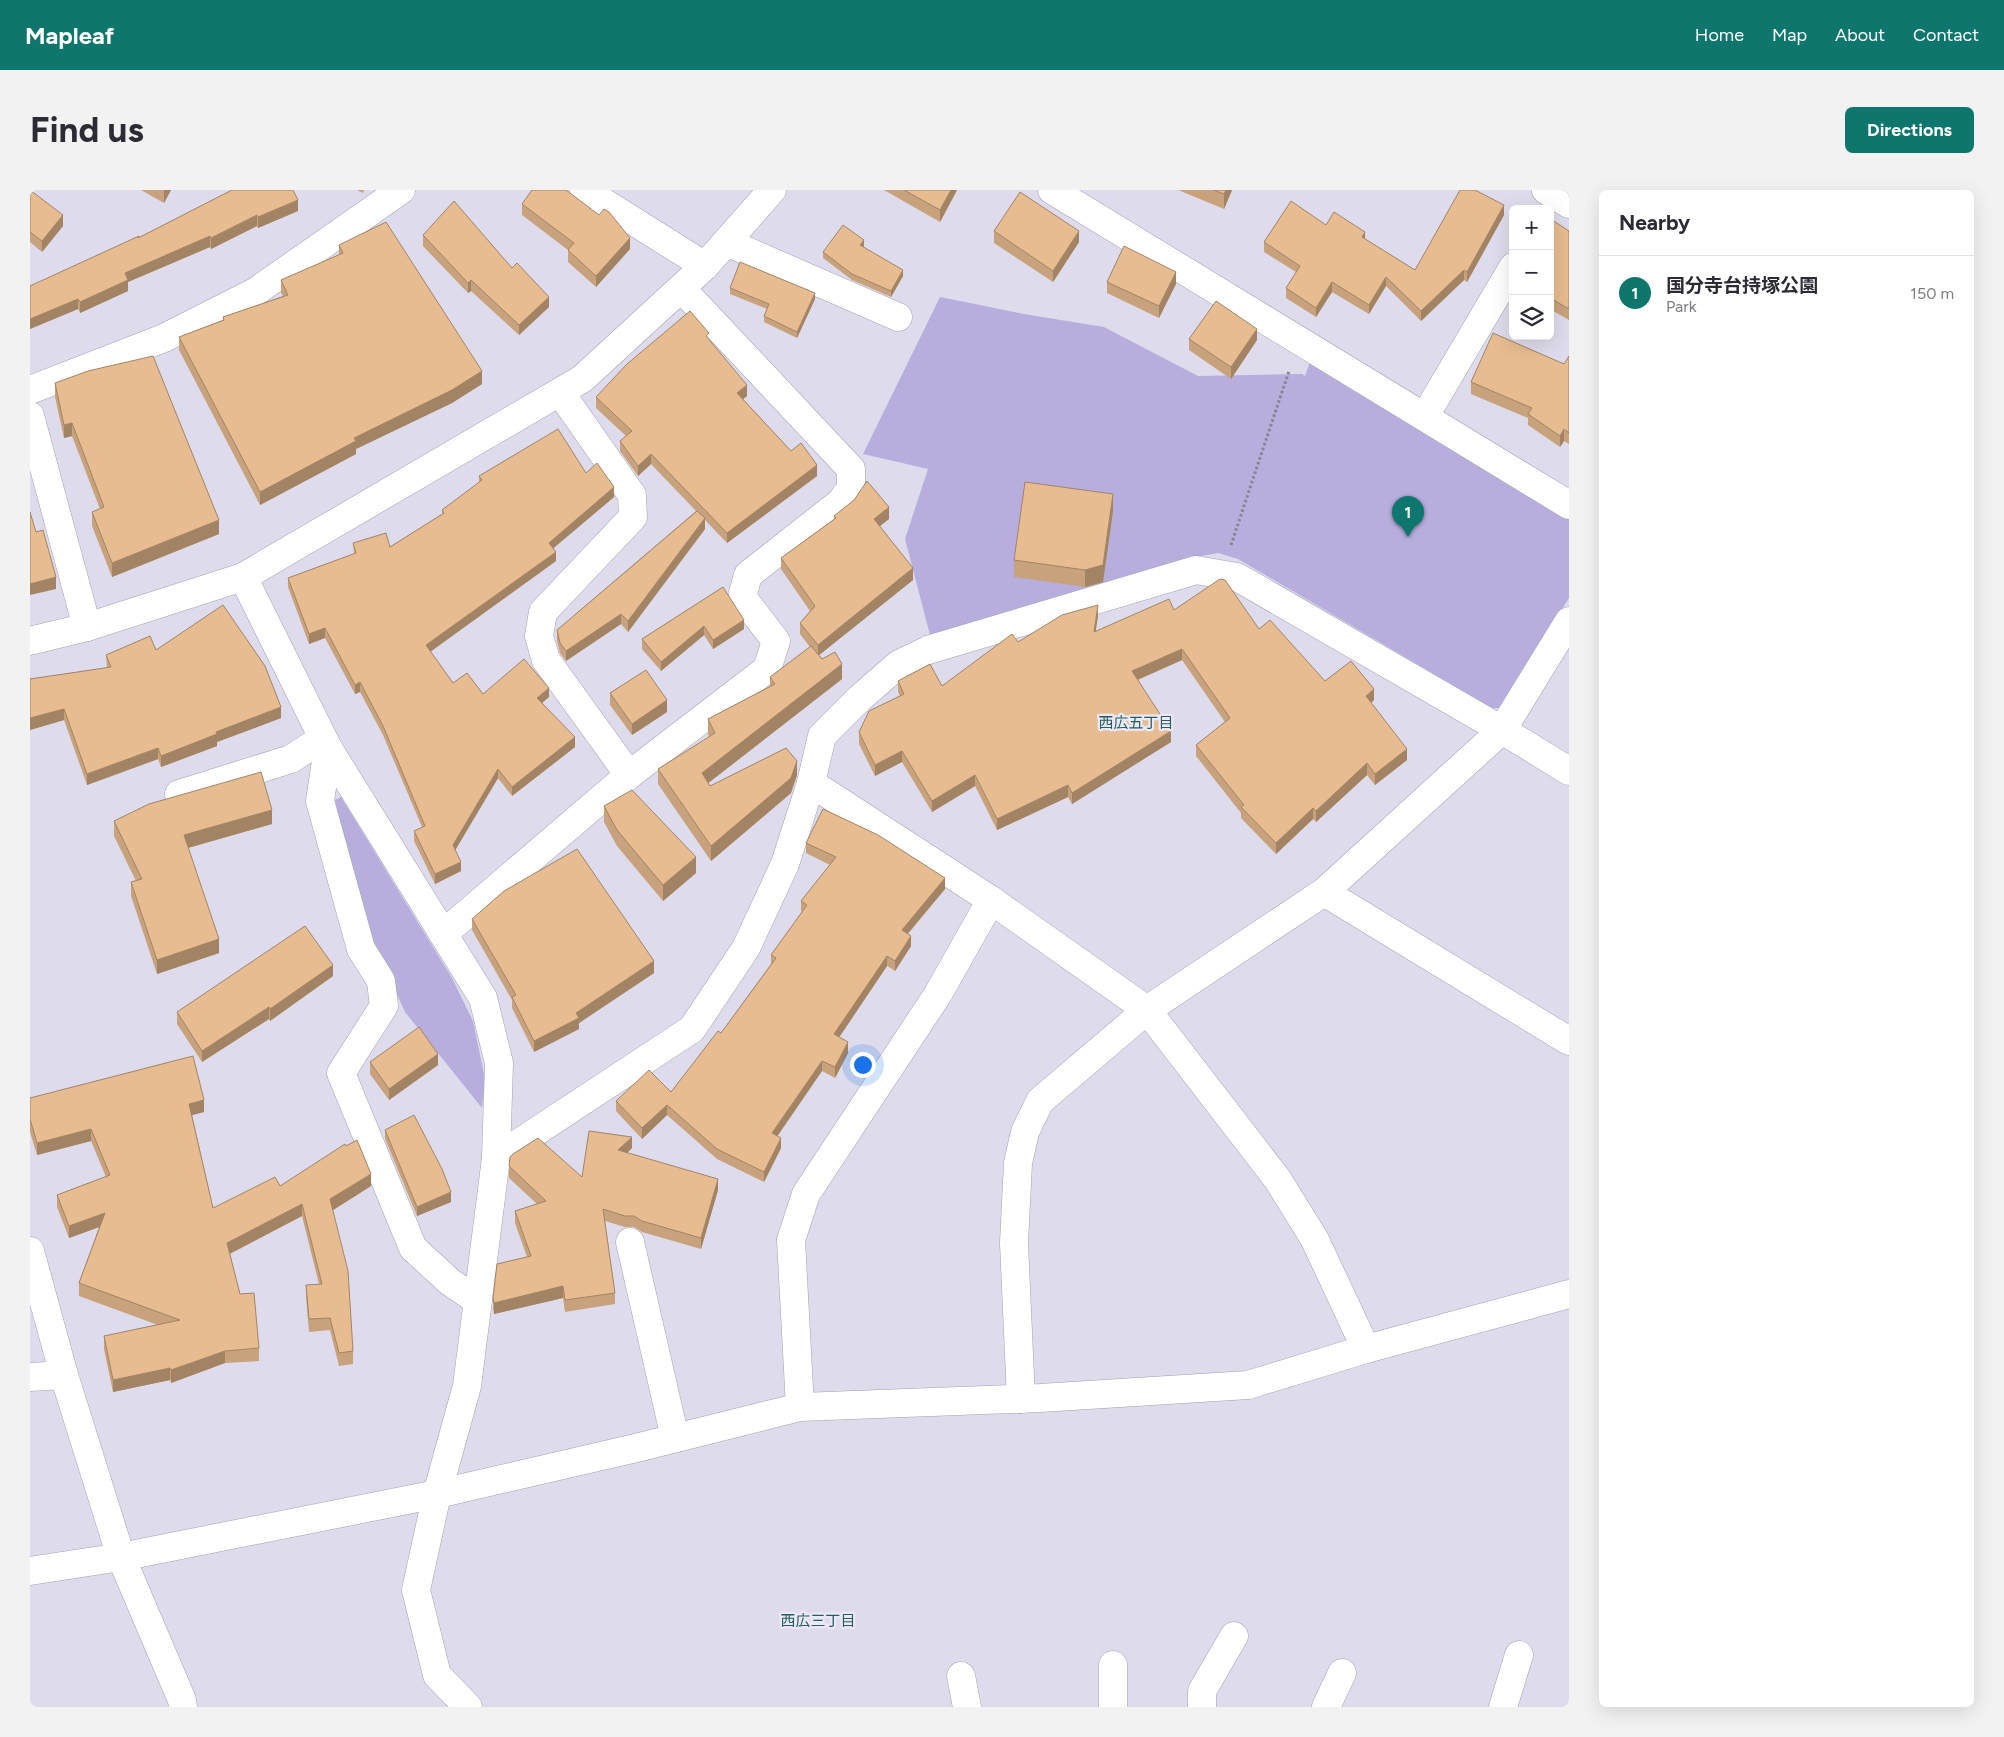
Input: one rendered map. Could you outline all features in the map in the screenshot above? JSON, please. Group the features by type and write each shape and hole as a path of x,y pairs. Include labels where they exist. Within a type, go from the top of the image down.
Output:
{"street":[{"path":"30,390 164,338 255,292 401,190"},
{"path":"584,190 705,266"},
{"path":"30,641 87,627 243,577 582,379 705,266 772,190"},
{"path":"1052,190 1569,505"},
{"path":"726,242 898,317"},
{"path":"1425,416 1509,274"},
{"path":"443,934 629,775 767,669 776,641 742,597 748,575 841,502 851,488 851,470 681,288"},
{"path":"560,392 632,495 632,517 543,612 538,636 546,660 629,775"},
{"path":"30,416 87,627"},
{"path":"496,1158 692,1029 746,948 785,864 811,782 822,736 860,698 900,664 928,650 1196,570 1237,577 1502,730 1569,771"},
{"path":"243,577 326,743 483,998 499,1063 496,1158 467,1386 437,1494 416,1590 437,1675 468,1707"},
{"path":"1021,1398 1014,1243 1018,1163 1025,1132 1040,1101 1147,1010 1324,892 1502,730 1569,621"},
{"path":"179,794 291,758 326,743"},
{"path":"326,743 320,802 361,949 381,981 384,1006 341,1073 412,1248 450,1282 478,1301"},
{"path":"811,782 991,900 1147,1010 1278,1180 1315,1240 1366,1350"},
{"path":"1324,892 1569,1041"},
{"path":"800,1407 791,1240 806,1194 938,994 991,900"},
{"path":"630,1242 674,1438"},
{"path":"30,1251 64,1375 121,1557 182,1700 183,1707"},
{"path":"30,1571 121,1557 437,1494 800,1407 1021,1398 1248,1385 1569,1294"},
{"path":"30,1377 64,1375"},
{"path":"1202,1707 1202,1691 1234,1636"},
{"path":"1503,1707 1519,1655"},
{"path":"1113,1665 1113,1707"},
{"path":"1326,1707 1342,1672"},
{"path":"961,1676 967,1707"}],"path":[{"path":"1222,575 1299,340"}],"shaded area":[{"path":"940,297 1024,314 1104,327 1198,376 1302,374 1305,376 1310,362 1569,515 1569,598 1500,708 1492,708 1238,559 1218,553 1190,558 930,635 905,539 928,469 863,454"},
{"path":"341,797 452,978 473,1021 485,1079 482,1108 405,1012 350,891 335,800"}],"building":[{"path":"30,190 63,215 42,241 30,232"},
{"path":"232,190 293,190 298,200 258,217 257,215 211,238 210,236 125,273 128,280 80,302 78,299 30,319 30,286 139,236 138,238"},
{"path":"532,190 566,190 599,215 604,209 609,212 630,238 596,276 568,250 574,243 522,204"},
{"path":"904,190 951,190 940,210"},
{"path":"1214,190 1226,190 1224,194"},
{"path":"1460,190 1475,190 1504,205 1467,272 1464,270 1421,311 1386,277 1369,305 1332,282 1316,308 1286,288 1300,266 1264,242 1291,201 1326,225 1334,212 1365,232 1362,237 1415,270"},
{"path":"1020,192 1079,231 1053,271 994,231"},
{"path":"454,201 512,268 517,263 549,297 519,325 471,280 468,283 423,235"},
{"path":"1554,221 1569,231 1569,309 1554,300"},
{"path":"386,222 482,371 452,390 354,438 356,441 260,492 179,337 224,320 223,317 288,295 281,280 343,253 339,245"},
{"path":"843,225 864,240 860,245 903,270 891,291 852,274 823,252"},
{"path":"1124,246 1176,272 1159,306 1107,282"},
{"path":"740,262 815,293 797,332 764,316 769,304 730,288"},
{"path":"1216,301 1257,329 1231,367 1189,339"},
{"path":"690,311 709,333 706,336 747,385 737,393 791,451 801,443 817,465 727,533 651,454 638,466 620,441 632,431 596,397 627,364"},
{"path":"1493,333 1564,364 1569,356 1569,433 1564,429 1560,436 1528,414 1532,408 1471,382"},
{"path":"153,356 219,520 112,563 92,512 104,507 72,423 64,425 55,383 88,371"},
{"path":"558,429 586,473 597,463 614,487 549,543 556,552 426,645 453,683 467,673 483,694 524,659 549,688 537,698 575,737 512,787 498,769 453,845 461,862 435,874 414,831 425,826 383,726 360,682 355,685 325,628 309,634 288,578 356,553 353,543 386,533 390,547 444,513 442,510 482,480 479,476"},
{"path":"867,481 889,507 874,519 913,568 818,645 800,623 815,606 781,558 836,518 834,516 854,500"},
{"path":"1025,482 1113,494 1103,565 1085,570 1014,560"},
{"path":"697,511 705,518 628,621 621,614 566,651 560,643 557,630"},
{"path":"30,512 36,532 43,530 56,577 30,584"},
{"path":"1220,579 1225,580 1259,629 1270,620 1325,681 1351,661 1374,689 1366,696 1407,749 1375,774 1367,763 1316,811 1313,808 1276,843 1241,807 1244,805 1196,745 1230,718 1182,649 1132,671 1171,731 1072,793 1068,785 997,819 975,775 932,801 902,751 875,765 859,732 869,711 904,694 898,681 930,664 942,686 1012,634 1018,642 1062,615 1098,605 1094,632 1169,599 1174,610"},
{"path":"723,587 744,620 713,640 704,626 661,662 642,639"},
{"path":"223,605 265,666 281,707 161,756 158,748 87,774 64,709 30,718 30,679 111,667 106,655 150,636 156,650"},
{"path":"811,646 822,659 835,652 842,664 702,773 710,786 786,748 797,761 791,778 711,846 658,769 715,733 708,719 775,684 770,677"},
{"path":"646,670 667,700 632,724 610,693"},
{"path":"261,772 272,810 184,835 219,939 157,960 131,882 142,879 114,821 149,804"},
{"path":"632,790 696,857 663,885 617,830 604,806"},
{"path":"823,809 878,835 945,878 902,930 911,936 895,961 887,956 834,1034 848,1042 835,1067 822,1061 772,1133 781,1138 764,1172 717,1149 667,1105 642,1128 616,1101 649,1070 671,1092 718,1031 721,1033 776,958 771,955 807,905 801,901 836,857 806,843"},
{"path":"577,849 654,961 576,1013 579,1018 534,1041 512,997 516,995 472,919 504,891"},
{"path":"305,926 333,965 270,1009 269,1007 202,1051 177,1012"},
{"path":"419,1027 438,1054 389,1089 370,1062"},
{"path":"193,1056 204,1100 189,1104 213,1208 275,1177 280,1186 345,1144 346,1146 357,1140 371,1174 330,1199 348,1271 353,1351 339,1353 330,1318 309,1319 306,1285 322,1284 302,1204 227,1243 240,1294 254,1293 259,1348 225,1351 171,1370 170,1368 113,1380 104,1336 180,1320 79,1283 105,1213 69,1226 57,1195 110,1175 91,1129 37,1143 30,1119 30,1098"},
{"path":"414,1115 442,1169 451,1192 417,1207 385,1130"},
{"path":"589,1131 632,1137 618,1150 718,1179 701,1238 642,1221 634,1216 625,1216 603,1209 615,1293 565,1300 563,1286 494,1303 497,1264 531,1256 515,1211 546,1201 509,1166 510,1157 538,1138 582,1177"}],"place":[{"name":"国分寺台持塚公園","path":"1408,537"}],"district":[{"name":"西広五丁目","path":"1136,723"},
{"name":"西広三丁目","path":"818,1621"}]}
